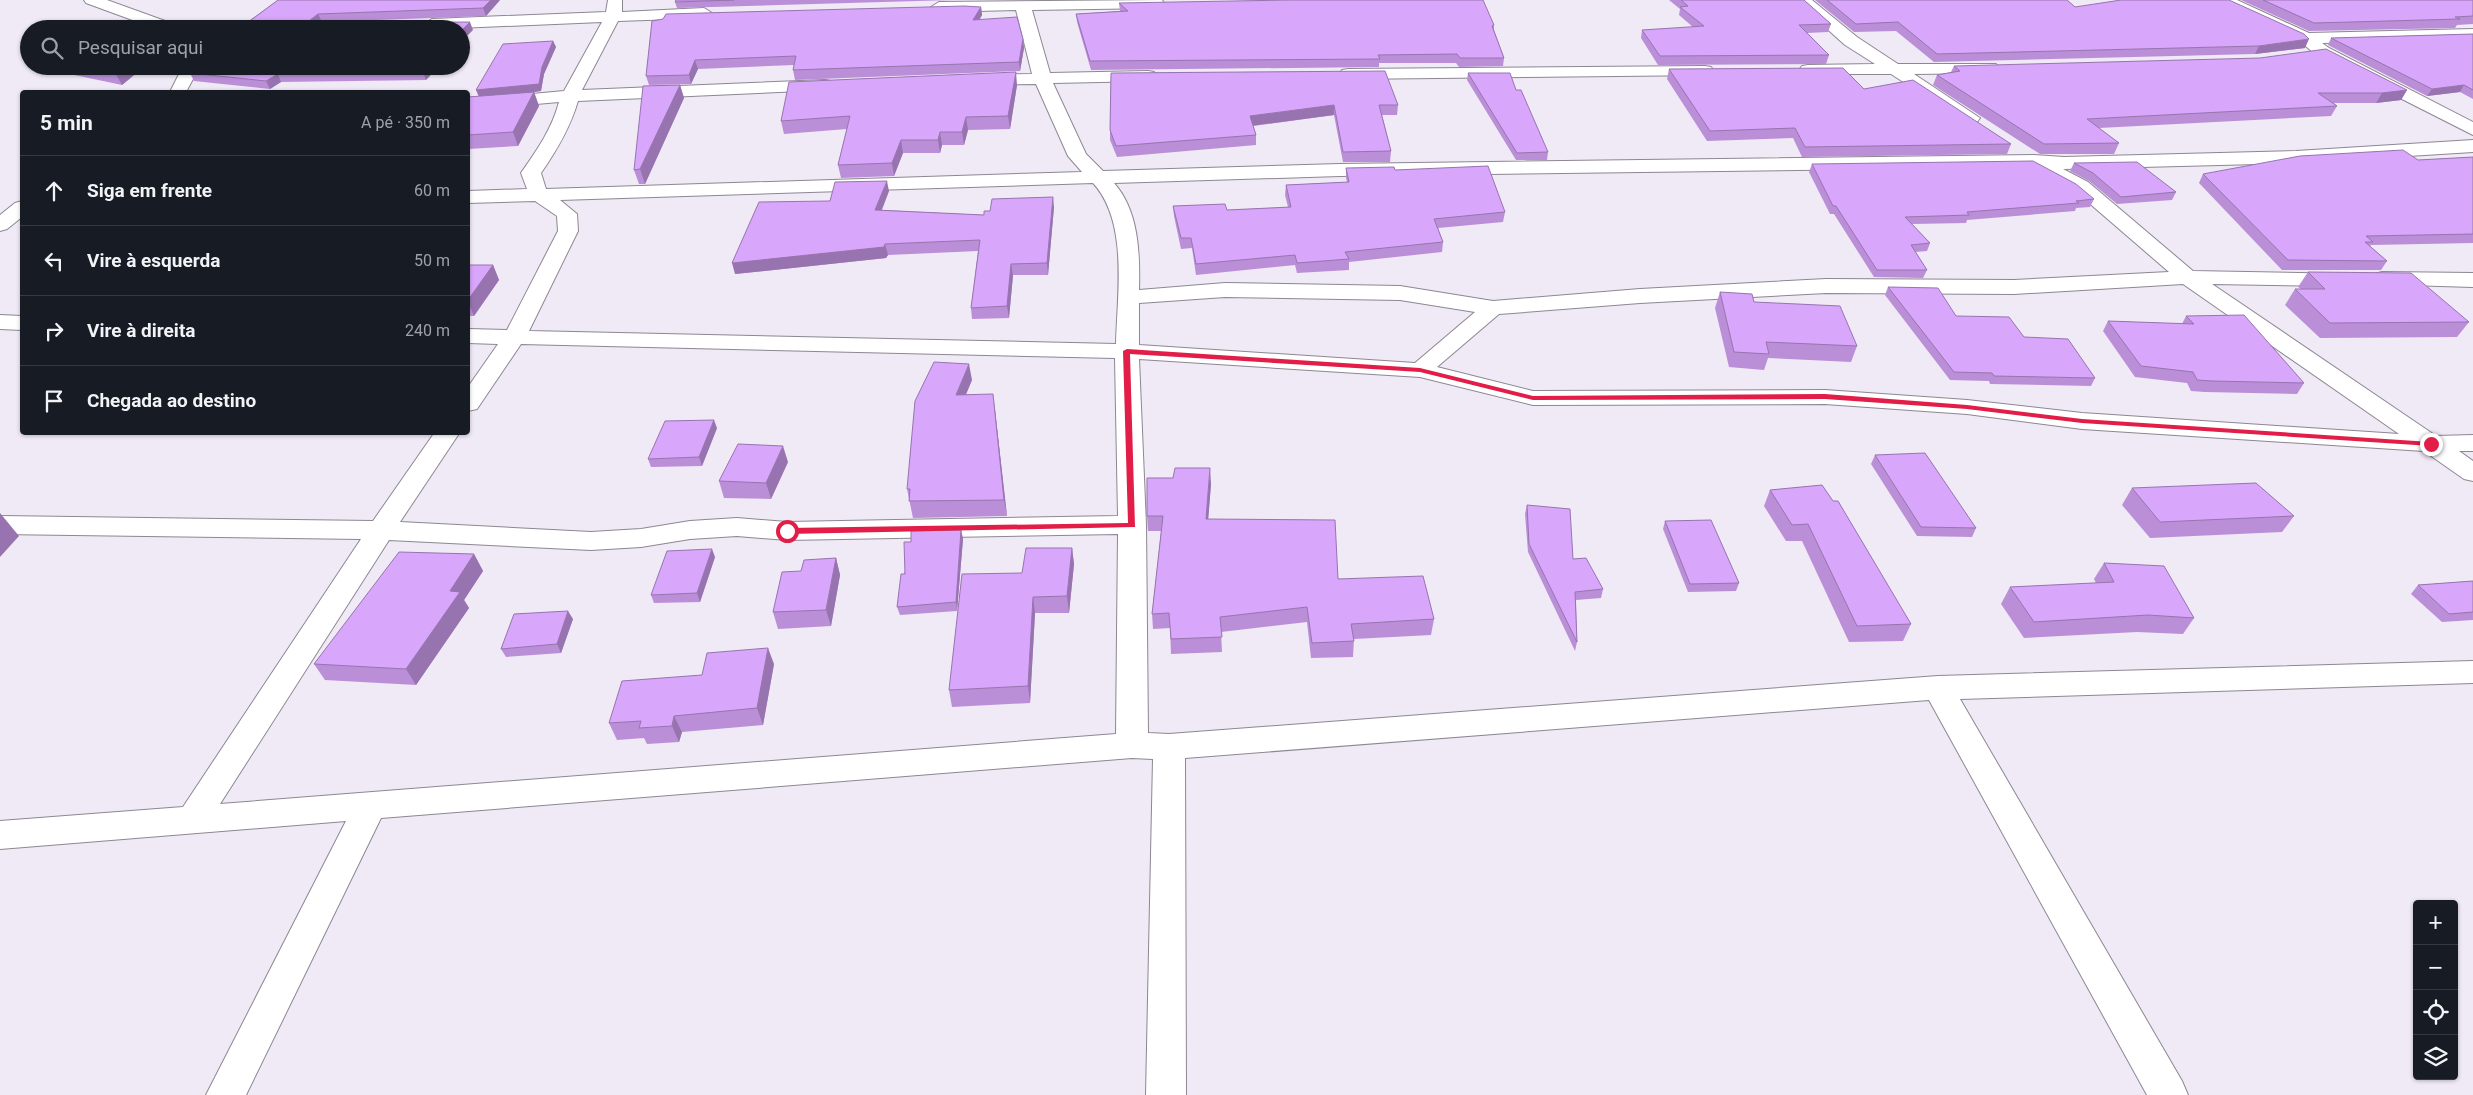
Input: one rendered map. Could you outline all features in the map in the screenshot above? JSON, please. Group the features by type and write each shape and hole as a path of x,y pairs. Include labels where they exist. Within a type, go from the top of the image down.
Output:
{"street":[{"path":"92,0 149,20"},
{"path":"120,9 136,0"},
{"path":"1803,0 1851,41 1899,70 1986,129"},
{"path":"2224,0 2305,46 2323,52 2473,129"},
{"path":"922,8 1021,3 1168,3"},
{"path":"1021,3 1042,78 1056,112 1078,156 1109,189 1121,211 1129,259 1127,351 1132,525 1132,745"},
{"path":"468,20 614,8 722,13"},
{"path":"470,401 514,338 568,231 568,214 538,194 531,172 551,145 564,118 570,96 614,8"},
{"path":"2305,46 2473,34"},
{"path":"1792,70 2008,67"},
{"path":"1329,74 1723,71"},
{"path":"179,90 187,75"},
{"path":"963,81 1161,76"},
{"path":"470,105 570,96 846,85"},
{"path":"2010,145 2034,161 2081,186 2188,277 2473,473"},
{"path":"470,197 946,184 1098,176 1340,170 2034,161 2064,163 2296,157 2473,146"},
{"path":"0,207 20,207"},
{"path":"0,225 20,209"},
{"path":"1128,297 1225,290 1400,293 1493,308 1640,296 1826,286 2014,287 2188,277 2473,280"},
{"path":"1420,370 1493,308"},
{"path":"0,322 20,323"},
{"path":"470,336 1127,351 1420,370 1533,398 1825,397 1967,407 2082,421 2431,444 2473,443"},
{"path":"192,820 380,530 446,435"},
{"path":"0,524 380,530 591,542 641,538 690,530 737,527 797,531 1132,525"},
{"path":"0,835 1132,745 1169,747 1938,688 2473,672"},
{"path":"1938,688 2168,1095"},
{"path":"1166,1095 1169,747"},
{"path":"226,1095 370,806"}],"building":[{"path":"278,0 491,0 483,8 318,14 310,20 251,20"},
{"path":"676,0 734,0 675,2"},
{"path":"1290,0 1483,0 1494,25 1492,26 1504,58 1460,58 1457,54 1378,55 1380,59 1090,61 1076,14 1128,11 1119,3"},
{"path":"1681,0 1804,0 1831,24 1799,25 1829,55 1660,56 1642,30 1704,26 1680,7 1688,6"},
{"path":"1827,0 2067,0 2075,7 2121,0 2229,0 2304,34 2309,39 2259,46 1937,54 1898,22 1856,24"},
{"path":"2263,0 2473,0 2473,16 2455,17 2460,19 2314,23"},
{"path":"981,7 973,20 1017,17 1023,39 1019,62 793,70 796,56 695,60 689,75 646,76 652,21 663,19 666,14"},
{"path":"2473,34 2473,90 2464,85 2432,89 2331,38"},
{"path":"553,41 542,67 539,84 476,90 503,44"},
{"path":"2326,49 2407,90 2382,93 2318,93 2337,106 2087,119 2119,143 2044,144 1937,75 1960,71 1954,66 2260,58"},
{"path":"1843,68 1864,89 1913,80 2011,144 1805,147 1795,128 1710,131 1669,69"},
{"path":"1385,71 1398,105 1379,105 1391,151 1343,152 1334,105 1250,116 1256,135 1116,146 1110,130 1111,73"},
{"path":"1016,72 1008,116 966,117 962,132 940,132 938,140 901,140 892,163 838,165 850,116 781,121 789,82"},
{"path":"1468,73 1510,73 1516,90 1521,90 1548,152 1517,153"},
{"path":"209,75 276,75 266,81"},
{"path":"680,85 640,169 634,170 643,86"},
{"path":"534,92 513,132 470,135 470,97"},
{"path":"2403,150 2418,160 2473,157 2473,234 2366,236 2373,242 2365,242 2387,261 2288,260 2203,174 2300,156"},
{"path":"2033,161 2076,184 2094,199 2076,201 2079,203 1967,212 1969,215 1905,217 1930,243 1911,245 1927,270 1877,270 1836,206 1833,206 1812,164"},
{"path":"2137,162 2176,192 2121,197 2093,173 2074,163"},
{"path":"1488,166 1505,212 1434,219 1443,242 1345,252 1349,259 1297,263 1295,255 1196,264 1191,238 1181,238 1173,206 1225,204 1227,210 1291,207 1286,185 1349,182 1346,168 1394,167 1395,170"},
{"path":"887,181 875,210 984,215 984,211 990,211 992,199 1053,197 1047,263 1011,264 1007,306 971,308 980,240 885,244 884,247 732,263 759,202 830,201 835,182"},
{"path":"470,265 493,265 470,297"},
{"path":"2308,272 2411,273 2469,322 2330,323 2295,289 2325,289"},
{"path":"1888,287 1938,288 1956,316 2009,317 2024,337 2068,339 2095,378 1994,376 1992,373 1954,372"},
{"path":"1720,292 1752,294 1754,302 1840,306 1857,346 1766,342 1769,354 1734,352"},
{"path":"2244,315 2304,383 2197,380 2193,372 2141,366 2108,321 2194,324 2186,316"},
{"path":"934,362 969,364 956,395 993,394 1004,500 909,501 910,489 907,489 915,401"},
{"path":"714,420 699,457 648,459 665,421"},
{"path":"738,444 783,446 766,483 719,481"},
{"path":"1925,453 1976,528 1921,527 1875,455"},
{"path":"1175,468 1210,468 1206,519 1335,520 1338,579 1423,576 1434,619 1351,624 1354,641 1312,643 1307,607 1220,617 1222,637 1171,639 1169,613 1152,614 1163,516 1147,516 1147,478 1173,478"},
{"path":"2256,483 2294,516 2160,522 2132,488"},
{"path":"1822,485 1833,501 1838,501 1911,624 1857,626 1808,524 1792,525 1770,490"},
{"path":"1527,505 1570,509 1573,559 1586,558 1603,589 1575,592 1577,642 1529,544"},
{"path":"1711,520 1739,583 1690,584 1665,521"},
{"path":"961,530 956,602 897,607 901,574 905,574 904,542 911,542 911,531"},
{"path":"1026,548 1072,548 1067,596 1033,597 1028,686 949,690 962,574 1022,573"},
{"path":"712,549 697,593 651,595 667,551"},
{"path":"399,552 474,554 450,591 460,592 406,669 314,664"},
{"path":"836,558 826,610 773,612 782,572 801,571 804,560"},
{"path":"2104,563 2164,566 2194,618 2148,615 2034,622 2010,587 2114,582"},
{"path":"2473,581 2473,612 2449,614 2418,585"},
{"path":"568,611 557,644 501,649 514,614"},
{"path":"768,648 757,708 674,716 672,726 639,728 641,721 609,723 622,681 702,675 707,653"}],"route":[{"path":"787,531 1132,525 1127,351 1420,370 1533,398 1825,397 1967,407 2082,421 2431,444"}]}
